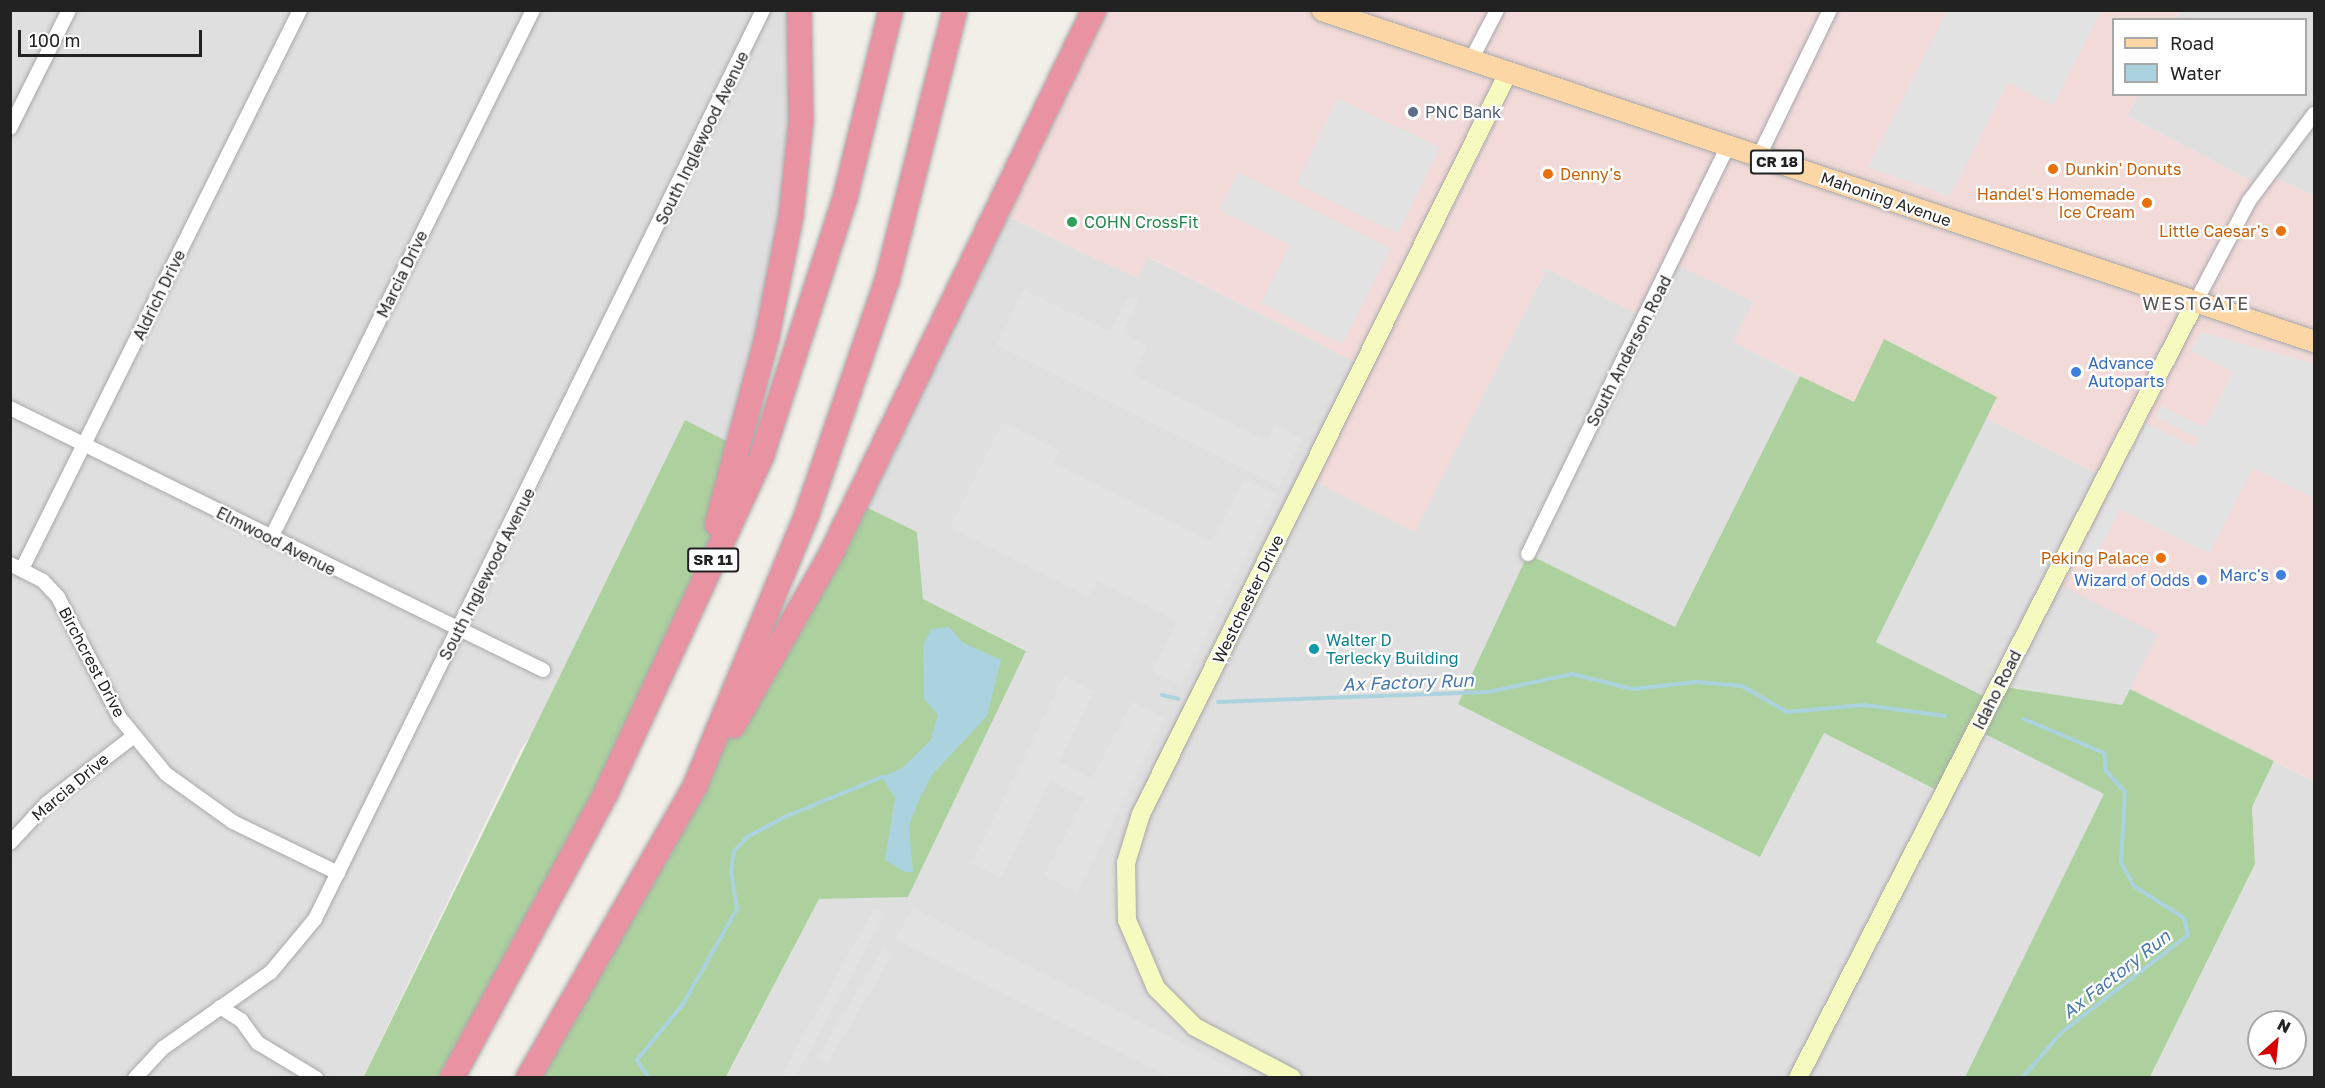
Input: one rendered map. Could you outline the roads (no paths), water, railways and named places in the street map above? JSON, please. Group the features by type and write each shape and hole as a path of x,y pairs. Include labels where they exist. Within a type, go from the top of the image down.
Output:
{"highway":[{"path":"700,589 768,337 791,216 801,121 800,10"},
{"name":"SR 11","path":"452,1077 606,793 762,455 807,325 891,10"},
{"path":"695,786 850,396 920,161 955,10"},
{"path":"528,1077 831,554 1094,10"}],"main road":[{"name":"Mahoning Avenue","path":"1322,10 2314,341"}],"street":[{"path":"10,128 69,10"},
{"name":"Aldrich Drive","path":"17,566 84,445 300,10"},
{"name":"Marcia Drive","path":"271,538 533,10"},
{"name":"South Inglewood Avenue","path":"135,1077 163,1048 220,1007 294,948 338,873 763,10"},
{"path":"1471,60 1497,10"},
{"path":"1759,156 1830,10"},
{"name":"Westchester Drive","path":"1292,1077 1196,1027 1156,988 1127,920 1126,863 1141,814 1508,73"},
{"path":"2195,303 2249,201 2314,114"},
{"name":"South Anderson Road","path":"1528,554 1728,146"},
{"name":"Idaho Road","path":"1798,1077 2195,303"},
{"name":"Elmwood Avenue","path":"10,408 458,631 543,670"},
{"name":"Birchcrest Drive","path":"17,566 64,606 134,736 166,774 205,806 338,873"},
{"name":"Marcia Drive","path":"10,843 47,803 134,736"},
{"path":"220,1007 241,1020 258,1043 316,1077"}],"water":[{"path":"949,627 962,642 1001,660 987,716 932,775 918,802 909,826 913,872 905,872 885,860 895,798 882,777 902,768 930,741 938,715 924,699 923,646 931,629"}],"waterway":[{"name":"Ax Factory Run","path":"1218,702 1488,692 1572,674 1632,689 1697,682 1742,686 1787,712 1864,705 1945,716"},
{"name":"Ax Factory Run","path":"1162,695 1179,699"},
{"name":"Ax Factory Run","path":"2022,1078 2062,1032 2188,935 2184,918 2134,886 2121,863 2125,792 2106,771 2104,753 2024,719"},
{"name":"Ax Factory Run","path":"649,1078 637,1060 683,1004 737,909 731,871 734,851 747,837 787,816 882,777"}],"place":[{"name":"PNC Bank","path":"1413,112"},
{"name":"Dunkin' Donuts","path":"2053,169"},
{"name":"Denny's","path":"1548,174"},
{"name":"Handel's Homemade Ice Cream","path":"2147,203"},
{"name":"COHN CrossFit","path":"1072,222"},
{"name":"Little Caesar's","path":"2281,231"},
{"name":"Advance Autoparts","path":"2076,372"},
{"name":"Peking Palace","path":"2161,558"},
{"name":"Marc's","path":"2281,575"},
{"name":"Wizard of Odds","path":"2202,580"},
{"name":"Walter D Terlecky Building","path":"1314,649"}],"district":[{"name":"WESTGATE","path":"2196,303"}]}
